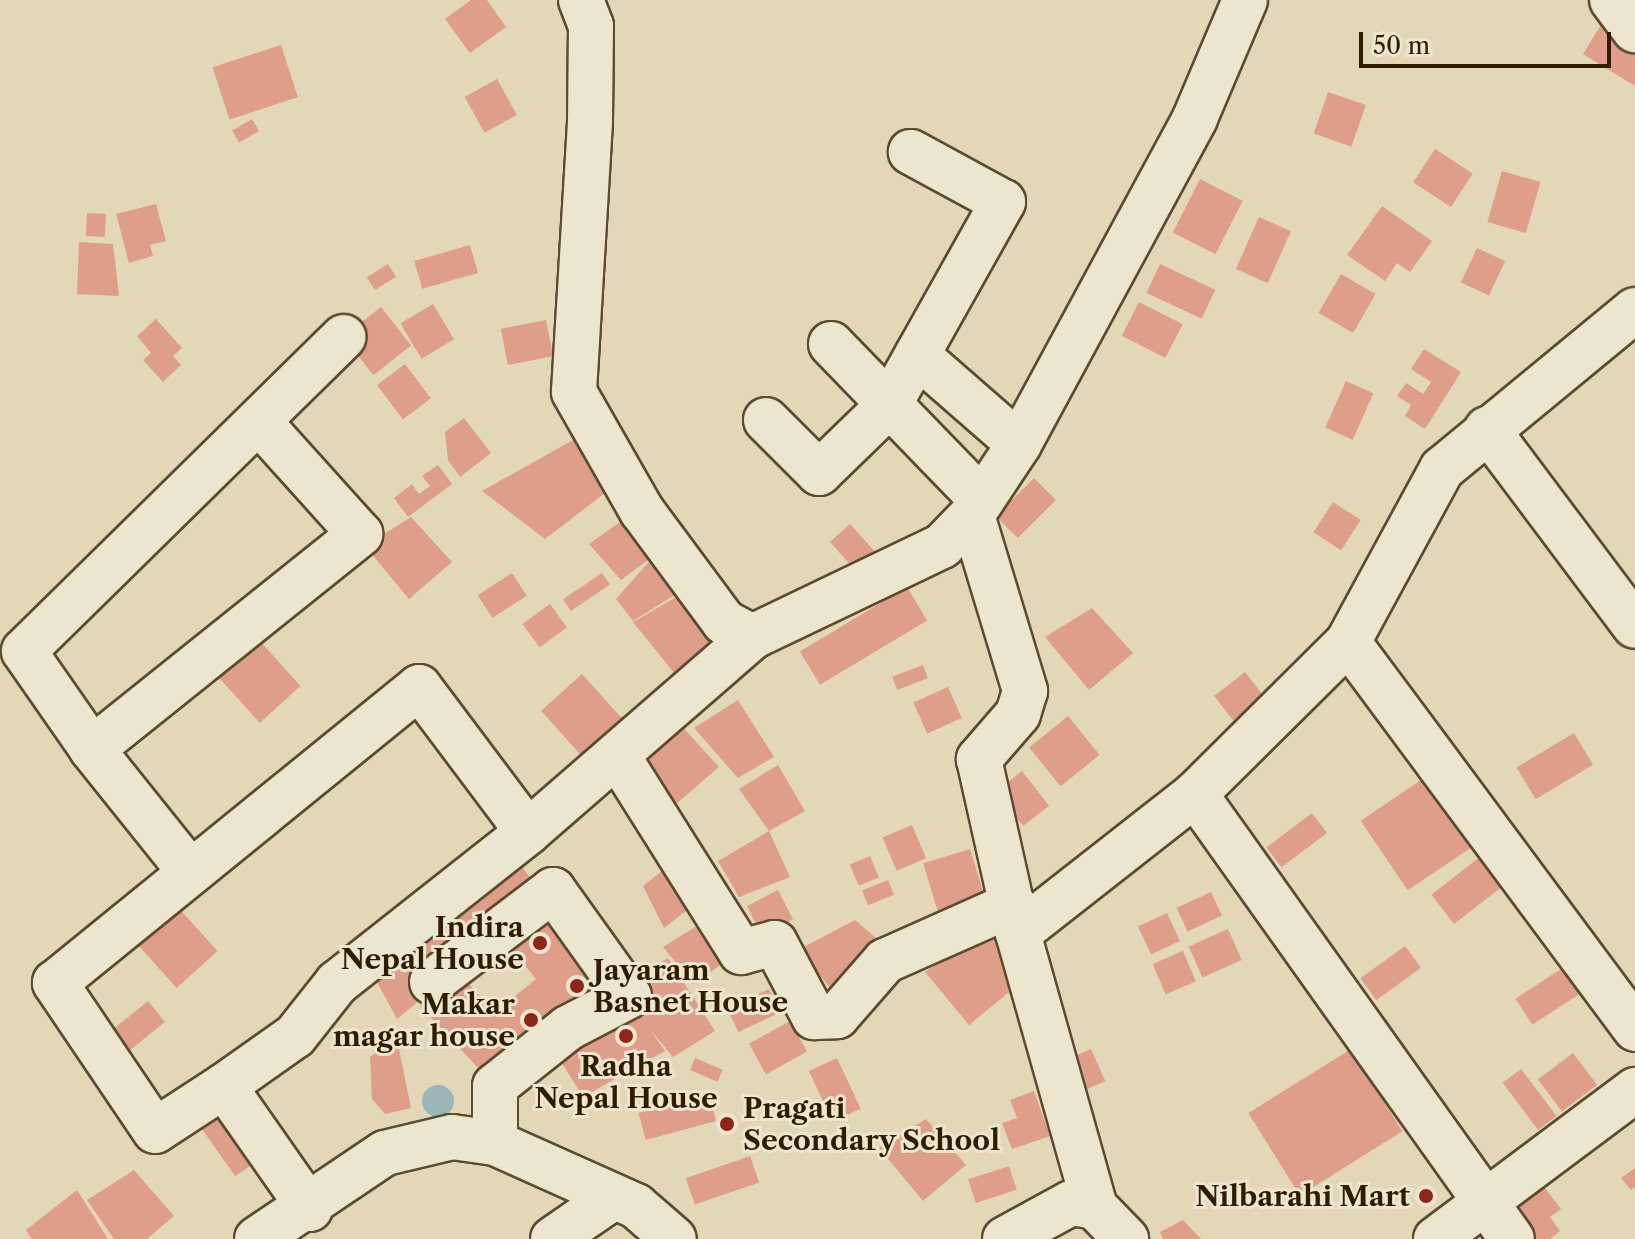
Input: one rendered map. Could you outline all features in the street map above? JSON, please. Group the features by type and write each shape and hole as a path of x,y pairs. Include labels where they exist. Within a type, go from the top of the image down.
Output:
{"street":[{"path":"581,0 591,26 590,122 574,392 642,511 724,622 752,637"},
{"path":"495,1143 495,1086 568,1028 634,1004 553,890 524,836 419,687 188,869 55,983 155,1131 295,1036 337,983 524,836 752,637 942,546 977,508 1019,444 1195,118 1245,0"},
{"path":"1612,0 1635,30"},
{"path":"766,420 819,473 889,405 1003,202 911,152"},
{"path":"617,755 741,952 775,943 814,1017 837,1016 885,961 1015,918 1195,794 1348,642 1442,469 1635,310"},
{"path":"188,869 92,749 24,651 343,337"},
{"path":"831,344 889,405 977,508 1025,691 1018,714 979,759 1015,918 1095,1207 1126,1239"},
{"path":"917,355 1019,444"},
{"path":"92,749 360,534 259,422"},
{"path":"1487,429 1635,626"},
{"path":"1348,642 1635,1029"},
{"path":"1195,794 1512,1239"},
{"path":"432,982 553,890"},
{"path":"224,1086 310,1209"},
{"path":"1436,1239 1635,1090"},
{"path":"257,1239 310,1209 385,1153 452,1137 495,1143 636,1206 674,1239"},
{"path":"553,1239 608,1201"},
{"path":"1005,1239 1071,1203 1095,1207"}],"water":[{"path":"438,1085 449,1090 454,1101 449,1112 438,1117 427,1112 422,1101 427,1090"}],"building":[{"path":"471,0 487,0 506,27 470,53 445,19"},
{"path":"1602,23 1635,43 1635,86 1583,54"},
{"path":"281,45 298,97 230,120 213,67"},
{"path":"497,79 517,115 485,133 465,97"},
{"path":"1328,92 1366,105 1351,147 1314,134"},
{"path":"252,119 259,131 239,143 232,130"},
{"path":"1435,149 1473,174 1451,207 1413,183"},
{"path":"1502,171 1540,182 1526,233 1487,222"},
{"path":"1200,179 1243,201 1216,254 1173,232"},
{"path":"156,204 166,241 150,245 153,256 129,263 116,214"},
{"path":"1382,206 1432,241 1410,272 1397,263 1385,281 1347,255"},
{"path":"87,213 106,214 105,237 86,236"},
{"path":"1259,217 1291,231 1268,283 1236,269"},
{"path":"79,242 113,244 119,296 77,294"},
{"path":"470,245 478,273 422,289 414,261"},
{"path":"1477,248 1505,261 1489,296 1461,282"},
{"path":"388,264 396,277 375,290 367,277"},
{"path":"1160,264 1215,290 1202,319 1146,293"},
{"path":"1341,274 1376,294 1353,333 1318,313"},
{"path":"1139,302 1183,324 1165,358 1122,336"},
{"path":"433,304 454,339 422,359 400,324"},
{"path":"381,307 411,346 373,375 343,337"},
{"path":"156,319 182,348 173,356 181,365 163,382 143,360 151,353 137,336"},
{"path":"546,320 553,356 508,365 501,329"},
{"path":"1424,349 1461,372 1425,429 1405,416 1411,405 1397,396 1406,383 1423,394 1431,382 1411,369"},
{"path":"405,364 431,398 403,419 377,385"},
{"path":"1346,381 1373,393 1353,440 1325,428"},
{"path":"464,418 491,453 460,477 448,460 445,432"},
{"path":"573,440 614,486 545,539 482,491"},
{"path":"438,465 452,484 408,517 394,498 412,484 419,494 430,486 422,476"},
{"path":"1034,478 1056,500 1018,538 996,516"},
{"path":"1333,502 1361,520 1341,550 1313,532"},
{"path":"411,517 452,562 409,599 365,546"},
{"path":"620,522 652,557 621,580 589,544"},
{"path":"850,524 881,559 861,577 830,542"},
{"path":"662,547 694,583 633,621 616,599"},
{"path":"512,573 527,596 492,618 478,595"},
{"path":"602,573 610,585 571,611 563,599"},
{"path":"695,586 735,643 683,684 633,622"},
{"path":"907,587 927,620 820,685 800,651"},
{"path":"550,604 567,627 540,647 522,624"},
{"path":"1092,608 1133,653 1089,690 1045,637"},
{"path":"259,640 300,686 260,723 218,677"},
{"path":"923,665 928,678 897,690 892,677"},
{"path":"1245,672 1264,696 1233,720 1214,696"},
{"path":"582,674 623,720 583,757 541,711"},
{"path":"948,687 962,718 927,734 913,702"},
{"path":"738,700 774,757 738,778 694,728"},
{"path":"1068,716 1099,755 1061,786 1029,747"},
{"path":"678,722 719,767 676,804 632,751"},
{"path":"1574,733 1593,765 1536,799 1517,768"},
{"path":"778,765 805,811 769,831 739,789"},
{"path":"1022,771 1049,806 1023,826 996,791"},
{"path":"1427,776 1474,846 1408,890 1361,821"},
{"path":"1312,813 1327,833 1282,867 1266,847"},
{"path":"912,825 926,858 897,871 883,838"},
{"path":"769,831 790,877 739,897 718,861"},
{"path":"970,849 986,902 939,916 923,863"},
{"path":"870,856 879,877 859,886 850,865"},
{"path":"1481,856 1504,885 1454,924 1431,895"},
{"path":"516,859 545,897 397,1019 371,971"},
{"path":"671,864 704,897 664,928 643,886"},
{"path":"888,880 894,895 868,905 862,890"},
{"path":"778,890 793,919 762,935 747,906"},
{"path":"1211,892 1222,916 1188,932 1177,908"},
{"path":"176,905 217,951 177,988 135,942"},
{"path":"545,906 619,994 495,1086 420,1006 465,979 494,1013 536,979 501,936"},
{"path":"1167,913 1180,941 1151,955 1138,927"},
{"path":"708,919 738,953 693,984 663,947"},
{"path":"855,920 884,945 837,997 800,949"},
{"path":"997,926 1013,989 969,1025 925,972"},
{"path":"1228,929 1242,960 1203,978 1189,946"},
{"path":"1405,946 1421,968 1376,1000 1361,978"},
{"path":"1183,951 1196,981 1166,994 1153,964"},
{"path":"668,958 715,1031 673,1057 650,1029 665,1051 583,1097 552,1047 625,1002 642,1018 650,1013 623,985"},
{"path":"1575,960 1592,986 1532,1025 1515,999"},
{"path":"769,989 780,1013 738,1032 727,1008"},
{"path":"148,1001 165,1022 124,1055 107,1034"},
{"path":"790,1021 807,1052 766,1074 749,1044"},
{"path":"381,1049 399,1049 411,1108 385,1114 372,1099 370,1057"},
{"path":"1091,1049 1105,1081 1082,1091 1068,1059"},
{"path":"1351,1049 1402,1131 1300,1195 1248,1113"},
{"path":"1573,1053 1597,1085 1562,1111 1538,1079"},
{"path":"695,1058 723,1070 718,1082 690,1070"},
{"path":"837,1058 861,1109 833,1122 809,1071"},
{"path":"1521,1069 1557,1116 1538,1130 1503,1083"},
{"path":"1034,1091 1050,1136 1012,1149 1002,1123 1017,1118 1010,1100"},
{"path":"709,1094 716,1121 646,1140 638,1113"},
{"path":"219,1101 260,1159 235,1176 194,1118"},
{"path":"926,1119 966,1165 923,1201 879,1148"},
{"path":"750,1156 759,1182 695,1205 686,1178"},
{"path":"1009,1166 1017,1190 976,1203 968,1179"},
{"path":"1635,1168 1635,1187 1631,1190 1621,1178"},
{"path":"134,1170 174,1216 147,1239 114,1239 87,1200"},
{"path":"1542,1184 1561,1209 1550,1217 1560,1231 1550,1239 1535,1239 1511,1207"},
{"path":"77,1190 108,1239 32,1239 26,1230"},
{"path":"1183,1220 1201,1239 1163,1239 1160,1232"}],"place":[{"name":"Indira Nepal House","path":"540,943"},
{"name":"Jayaram Basnet House","path":"577,986"},
{"name":"Makar magar house","path":"531,1020"},
{"name":"Radha Nepal House","path":"626,1036"},
{"name":"Pragati Secondary School","path":"727,1124"},
{"name":"Nilbarahi Mart","path":"1426,1196"}]}
